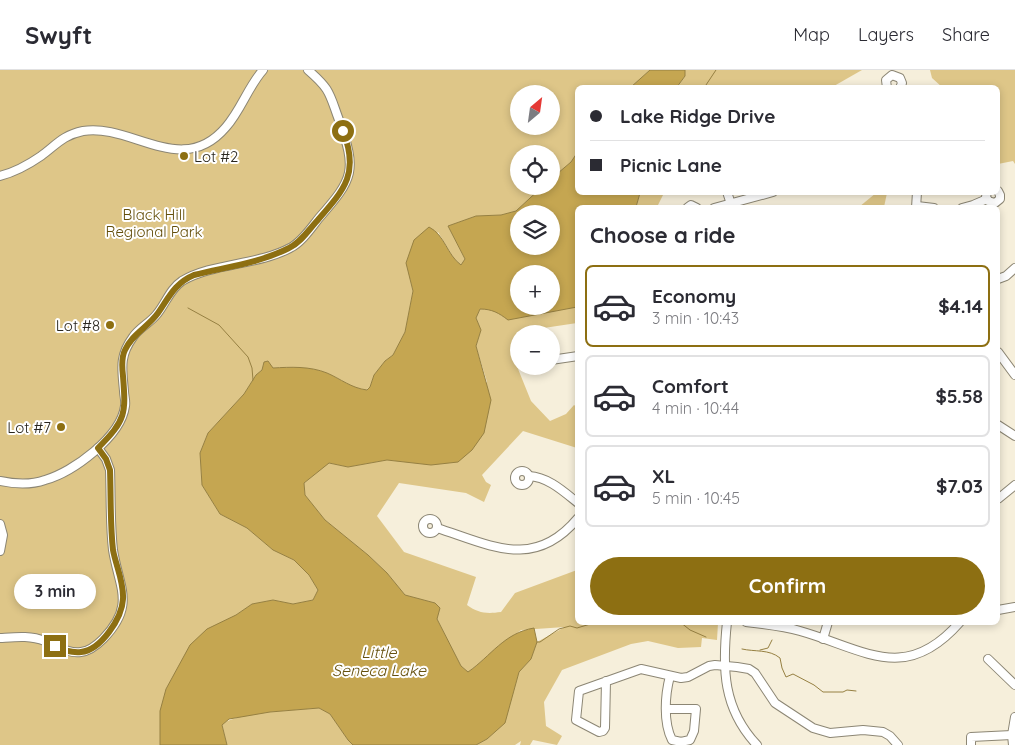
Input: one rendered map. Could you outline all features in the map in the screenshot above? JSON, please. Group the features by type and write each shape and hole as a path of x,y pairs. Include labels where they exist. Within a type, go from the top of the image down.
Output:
{"street":[{"path":"0,176 26,166 65,136 95,130 166,149 183,150 199,146 214,139 225,128 263,70"},
{"path":"0,481 17,483 45,481 72,468 98,448 118,425 123,416 125,405 122,365 124,351 134,335 156,315 173,289 194,275 257,260 291,248 299,242 330,206 344,187 351,166 348,143 332,96 324,84 308,70"},
{"path":"887,85 886,80 890,76 895,75 901,80 900,85"},
{"path":"734,205 764,195"},
{"path":"973,205 987,196 992,204 999,201 999,195"},
{"path":"1000,279 1015,268"},
{"path":"1000,355 1015,375"},
{"path":"560,359 575,356"},
{"path":"1000,426 1015,436"},
{"path":"0,638 32,637 46,641 65,651 88,651 97,645 110,631 120,614 123,599 113,550 110,470 106,459 98,448"},
{"path":"529,476 538,477 549,482 575,501"},
{"path":"1000,497 1015,485"},
{"path":"437,528 501,549 521,551 540,548 556,540 575,521"},
{"path":"0,524 3,535 0,551"},
{"path":"1000,610 1015,607"},
{"path":"727,625 725,681 734,711 742,726 757,745"},
{"path":"766,625 798,630 876,657 894,658 911,656 930,649 947,637 957,625"},
{"path":"823,639 827,625"},
{"path":"988,659 1015,685"},
{"path":"606,681 605,728 599,732 576,720 579,691 606,681 641,670 670,676 688,677 709,666 724,666 749,669 756,673 775,703 813,728 830,733 862,730 883,732 890,736 898,745"},
{"path":"666,709 696,709 694,731 690,740 681,742 672,740 669,735 666,709 666,691 670,676"},
{"path":"1013,745 1012,735 1015,717"},
{"path":"971,745 971,737 1012,735"},
{"path":"991,745 994,736"}],"green space":[{"name":"Black Hill Regional Park","path":"0,70 650,70 633,85 575,85 575,156 560,171 560,145 510,145 510,195 533,195 522,205 510,205 510,213 476,216 448,226 465,259 461,265 455,260 438,232 410,279 413,291 405,332 393,355 385,361 374,375 370,387 366,390 360,389 327,373 314,369 272,368 268,361 264,362 262,370 256,375 244,394 208,433 200,453 202,485 220,514 247,528 273,550 294,560 309,575 318,590 313,600 293,604 273,600 252,604 236,615 178,668 166,689 160,728 160,745 0,745"},
{"path":"685,70 862,70 836,85 679,85 685,76"},
{"path":"930,70 1015,70 1015,164 1013,161 1000,164 1000,85 940,85 932,78"},
{"path":"639,195 663,195 658,205 637,205"},
{"path":"874,195 887,195 884,205 861,205"},
{"path":"560,307 575,307 575,323 560,326 510,325 510,375 520,375 531,401 550,421 566,414 575,406 575,447 523,431 482,475 486,482 491,485 484,502 466,493 399,483 377,516 404,552 476,577 467,605 475,610 487,613 501,612 515,593 575,571 575,625 718,625 717,640 702,638 701,647 678,648 648,641 631,644 562,670 544,702 546,726 562,736 557,745 533,740 530,745 520,745 521,741 515,745 476,745 487,739 504,723 519,672 531,659 537,642 565,627 521,630 468,672 461,666 437,619 435,603 405,595 387,573 368,555 325,520 305,495 304,483 328,463 348,467 387,460 412,462 487,382 476,346 481,330 476,318 480,309 510,308 510,315 560,315"},
{"path":"319,708 330,714 353,745 227,745 222,724 227,721 245,714"}],"water":[{"path":"650,70 685,70 685,76 678,85 633,85"},
{"name":"Little Seneca Lake","path":"575,156 575,195 639,195 637,205 575,205 575,307 560,310 560,265 510,265 510,315 535,315 508,320 495,312 480,309 476,318 481,330 476,346 491,400 484,433 472,450 458,462 431,465 387,460 348,467 329,463 304,483 305,495 325,520 368,555 387,573 405,595 435,603 440,608 437,619 461,666 468,672 506,640 523,631 534,628 537,642 531,659 519,672 505,723 487,739 476,745 353,745 330,714 319,708 270,712 229,719 222,725 227,745 160,745 160,711 166,689 190,645 207,629 236,615 252,604 273,600 293,604 313,600 318,590 309,575 294,560 273,550 247,528 220,514 202,485 200,453 208,433 244,394 256,375 262,370 264,362 268,361 273,368 314,369 367,390 374,375 385,361 393,355 405,332 413,291 406,263 414,240 429,227 439,235 452,256 461,265 465,259 448,226 476,216 510,213 510,255 560,255 560,205 522,205 533,195 560,195 560,171"}],"waterway":[{"path":"706,85 716,70"},
{"path":"188,308 219,325 248,357 252,368 253,380"},
{"path":"537,642 540,642 559,629 570,626 577,628 587,625"},
{"path":"684,625 706,637"},
{"path":"760,650 768,648 772,640"},
{"path":"742,649 776,655 780,658 786,677 793,674 823,692 856,691"}],"place":[{"name":"Lot #2","path":"184,156"},
{"name":"Lot #8","path":"110,325"},
{"name":"Lot #7","path":"61,427"}],"route":[{"path":"55,646 65,651 88,651 97,645 110,631 120,614 123,599 113,550 110,470 106,459 98,448 108,438 123,416 125,405 122,365 124,351 134,335 156,315 169,294 184,280 194,275 257,260 291,248 299,242 344,187 351,166 348,143 343,131"}]}
